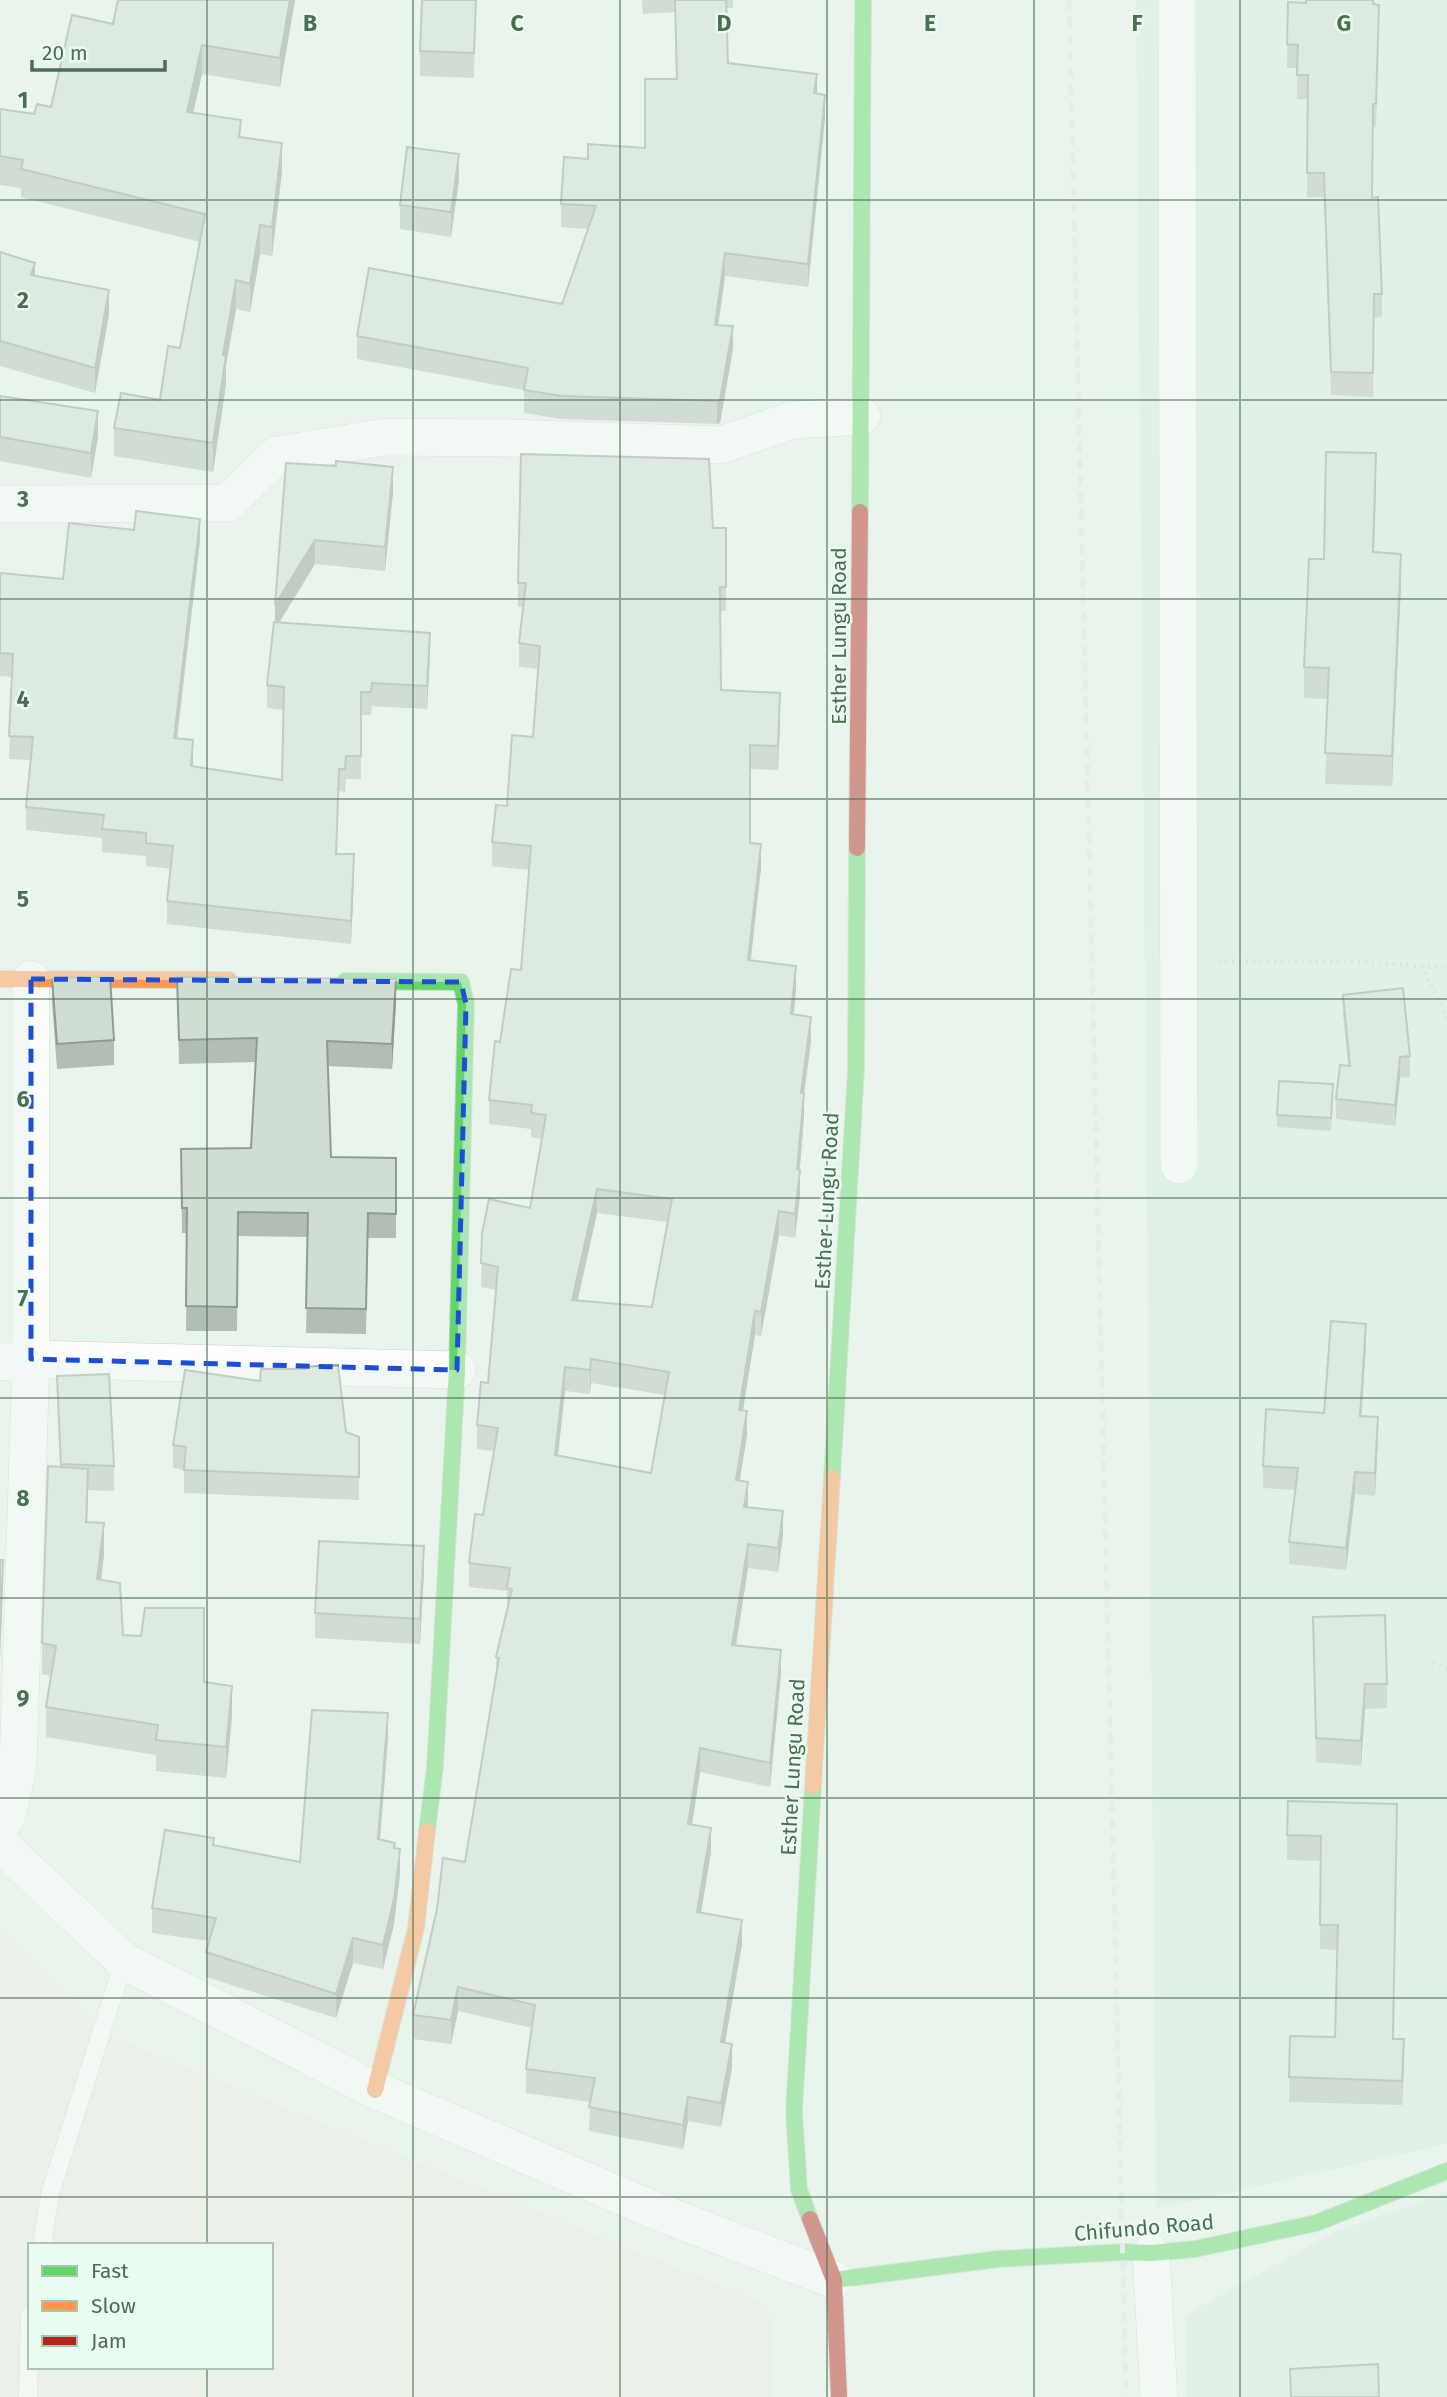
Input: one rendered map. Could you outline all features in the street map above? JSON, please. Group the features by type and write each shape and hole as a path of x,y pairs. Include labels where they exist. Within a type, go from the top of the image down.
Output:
{"street":[{"name":"Esther Lungu Road","path":"839,2397 834,2280 799,2190 794,2112 856,1070 863,0"},
{"path":"1177,0 1179,1165"},
{"path":"0,504 228,503 277,455 384,437 720,445 793,420 862,415"},
{"path":"0,1828 7,1817 18,1766 16,979 250,980"},
{"path":"331,980 461,982 466,1004 457,1370 435,1767 416,1928 375,2090"},
{"path":"16,1361 457,1370"},
{"path":"0,1844 124,1961 375,2090 656,2211 834,2280"},
{"name":"Chifundo Road","path":"834,2280 998,2259 1195,2249 1316,2223 1447,2171"},
{"path":"1151,2253 1159,2397"}],"lane":[{"path":"42,2243 50,2194 124,1961"},
{"path":"28,2397 29,2369"}],"path":[{"path":"1179,960 1362,962 1447,968"},
{"path":"1422,966 1447,1018"},
{"path":"1433,1662 1447,1669"}],"highlighted area":[{"path":"31,979 461,982 466,1004 457,1370 31,1359"}],"shaded area":[{"path":"1136,0 1447,0 1447,2144 1156,2209"},
{"path":"0,1925 112,2037 770,2306 772,2397 0,2397"},
{"path":"1447,2192 1447,2397 1185,2397 1185,2315 1334,2232"}],"building":[{"path":"118,0 290,0 280,58 202,45 187,112 241,120 239,137 282,143 272,227 260,225 250,284 236,280 223,355 226,355 213,443 114,428 121,393 160,400 168,346 180,348 205,214 21,169 23,160 0,156 0,109 34,114 37,104 51,107 72,15 113,24"},
{"path":"422,0 476,0 474,53 420,51"},
{"path":"675,0 726,0 728,63 817,74 814,93 825,95 808,264 725,253 715,325 733,326 720,400 562,396 524,390 528,368 357,336 369,268 562,304 596,206 561,204 564,157 588,159 588,144 645,148 645,79 677,79"},
{"path":"1306,0 1373,0 1373,4 1379,5 1376,104 1373,104 1372,198 1378,197 1382,294 1374,294 1373,373 1331,372 1324,173 1307,173 1308,75 1297,75 1298,45 1287,44 1288,2 1306,3"},
{"path":"407,147 459,154 451,212 400,205"},
{"path":"0,252 35,263 31,275 109,290 95,368 0,341"},
{"path":"0,396 98,411 91,453 0,437"},
{"path":"1326,452 1376,453 1373,552 1401,554 1392,756 1325,753 1329,668 1304,667 1309,559 1324,559"},
{"path":"521,454 709,459 713,528 726,528 726,587 720,587 721,690 780,693 778,746 750,745 750,843 761,844 748,960 796,966 791,1014 811,1017 801,1093 804,1093 795,1214 779,1211 761,1312 755,1311 739,1410 747,1411 736,1480 748,1482 744,1507 783,1511 778,1548 748,1544 732,1645 781,1650 770,1763 700,1748 688,1824 711,1828 697,1912 742,1920 721,2042 732,2044 721,2103 688,2097 683,2125 589,2107 595,2078 526,2069 535,2005 458,1987 451,2020 413,2015 437,1909 443,1858 465,1862 499,1658 496,1657 512,1589 507,1588 510,1568 469,1563 475,1514 483,1515 498,1428 477,1425 481,1382 488,1383 498,1267 481,1263 482,1233 489,1199 530,1208 546,1115 531,1113 532,1105 489,1100 495,1041 500,1042 511,969 521,970 531,846 492,842 496,805 507,806 512,735 533,737 540,646 519,643 526,583 518,583","holes":["597,1189 672,1199 652,1307 572,1300","591,1359 669,1372 651,1473 555,1455 565,1367 590,1370"]},
{"path":"336,461 393,467 385,547 315,540 275,605 286,463 336,466"},
{"path":"136,511 200,519 174,738 193,740 191,766 282,780 284,687 267,685 274,622 430,633 427,686 372,683 371,692 361,692 361,756 346,756 345,769 339,769 336,854 354,854 351,921 167,901 173,846 146,843 146,833 102,829 104,815 26,807 33,737 9,736 13,654 0,653 0,573 63,579 69,523 134,530"},
{"path":"110,977 114,1040 57,1044 52,978"},
{"path":"177,977 396,979 392,1044 327,1041 331,1157 396,1158 396,1214 368,1213 366,1309 306,1308 308,1213 238,1212 237,1307 186,1306 187,1208 182,1208 181,1149 251,1148 257,1038 179,1040"},
{"path":"1403,988 1410,1056 1400,1057 1395,1105 1336,1099 1340,1065 1350,1066 1343,995"},
{"path":"1279,1081 1333,1084 1331,1118 1277,1115"},
{"path":"1331,1321 1366,1324 1360,1416 1378,1417 1375,1473 1355,1472 1346,1548 1289,1542 1298,1468 1263,1466 1266,1409 1324,1413"},
{"path":"338,1365 346,1432 359,1437 359,1477 184,1470 186,1447 173,1445 185,1370 260,1381 261,1369 305,1369"},
{"path":"109,1374 114,1466 61,1464 57,1376"},
{"path":"48,1466 88,1469 86,1522 104,1523 97,1579 120,1583 123,1635 141,1636 145,1608 204,1608 204,1682 232,1686 226,1747 156,1740 158,1725 46,1707 56,1646 42,1643"},
{"path":"319,1541 424,1546 420,1619 315,1613"},
{"path":"0,1560 3,1560 0,1635"},
{"path":"1385,1615 1387,1684 1365,1684 1361,1741 1316,1738 1313,1617"},
{"path":"312,1710 388,1713 378,1839 395,1843 394,1848 400,1849 394,1899 383,1945 353,1938 336,1994 206,1952 216,1918 152,1908 165,1830 214,1838 213,1845 300,1862"},
{"path":"1288,1801 1397,1804 1393,2039 1404,2039 1402,2081 1289,2077 1290,2036 1335,2037 1338,1925 1320,1925 1321,1836 1287,1835"},
{"path":"1378,2364 1379,2397 1291,2397 1290,2369"}],"railway":[{"path":"1069,0 1126,2397"}],"traffic: fast":[{"path":"860,512 863,0"},
{"path":"832,1478 856,1070 857,848"},
{"path":"345,981 461,982 466,1004 457,1370 435,1767 427,1831"},
{"path":"810,2219 799,2190 794,2112 813,1786"},
{"path":"834,2280 998,2259 1195,2249 1316,2223 1447,2171"}],"traffic: slow":[{"path":"0,979 229,980"},
{"path":"813,1786 832,1478"},
{"path":"375,2090 416,1928 427,1831"}],"traffic: jam":[{"path":"857,848 860,512"},
{"path":"810,2219 834,2280 839,2397"}]}
